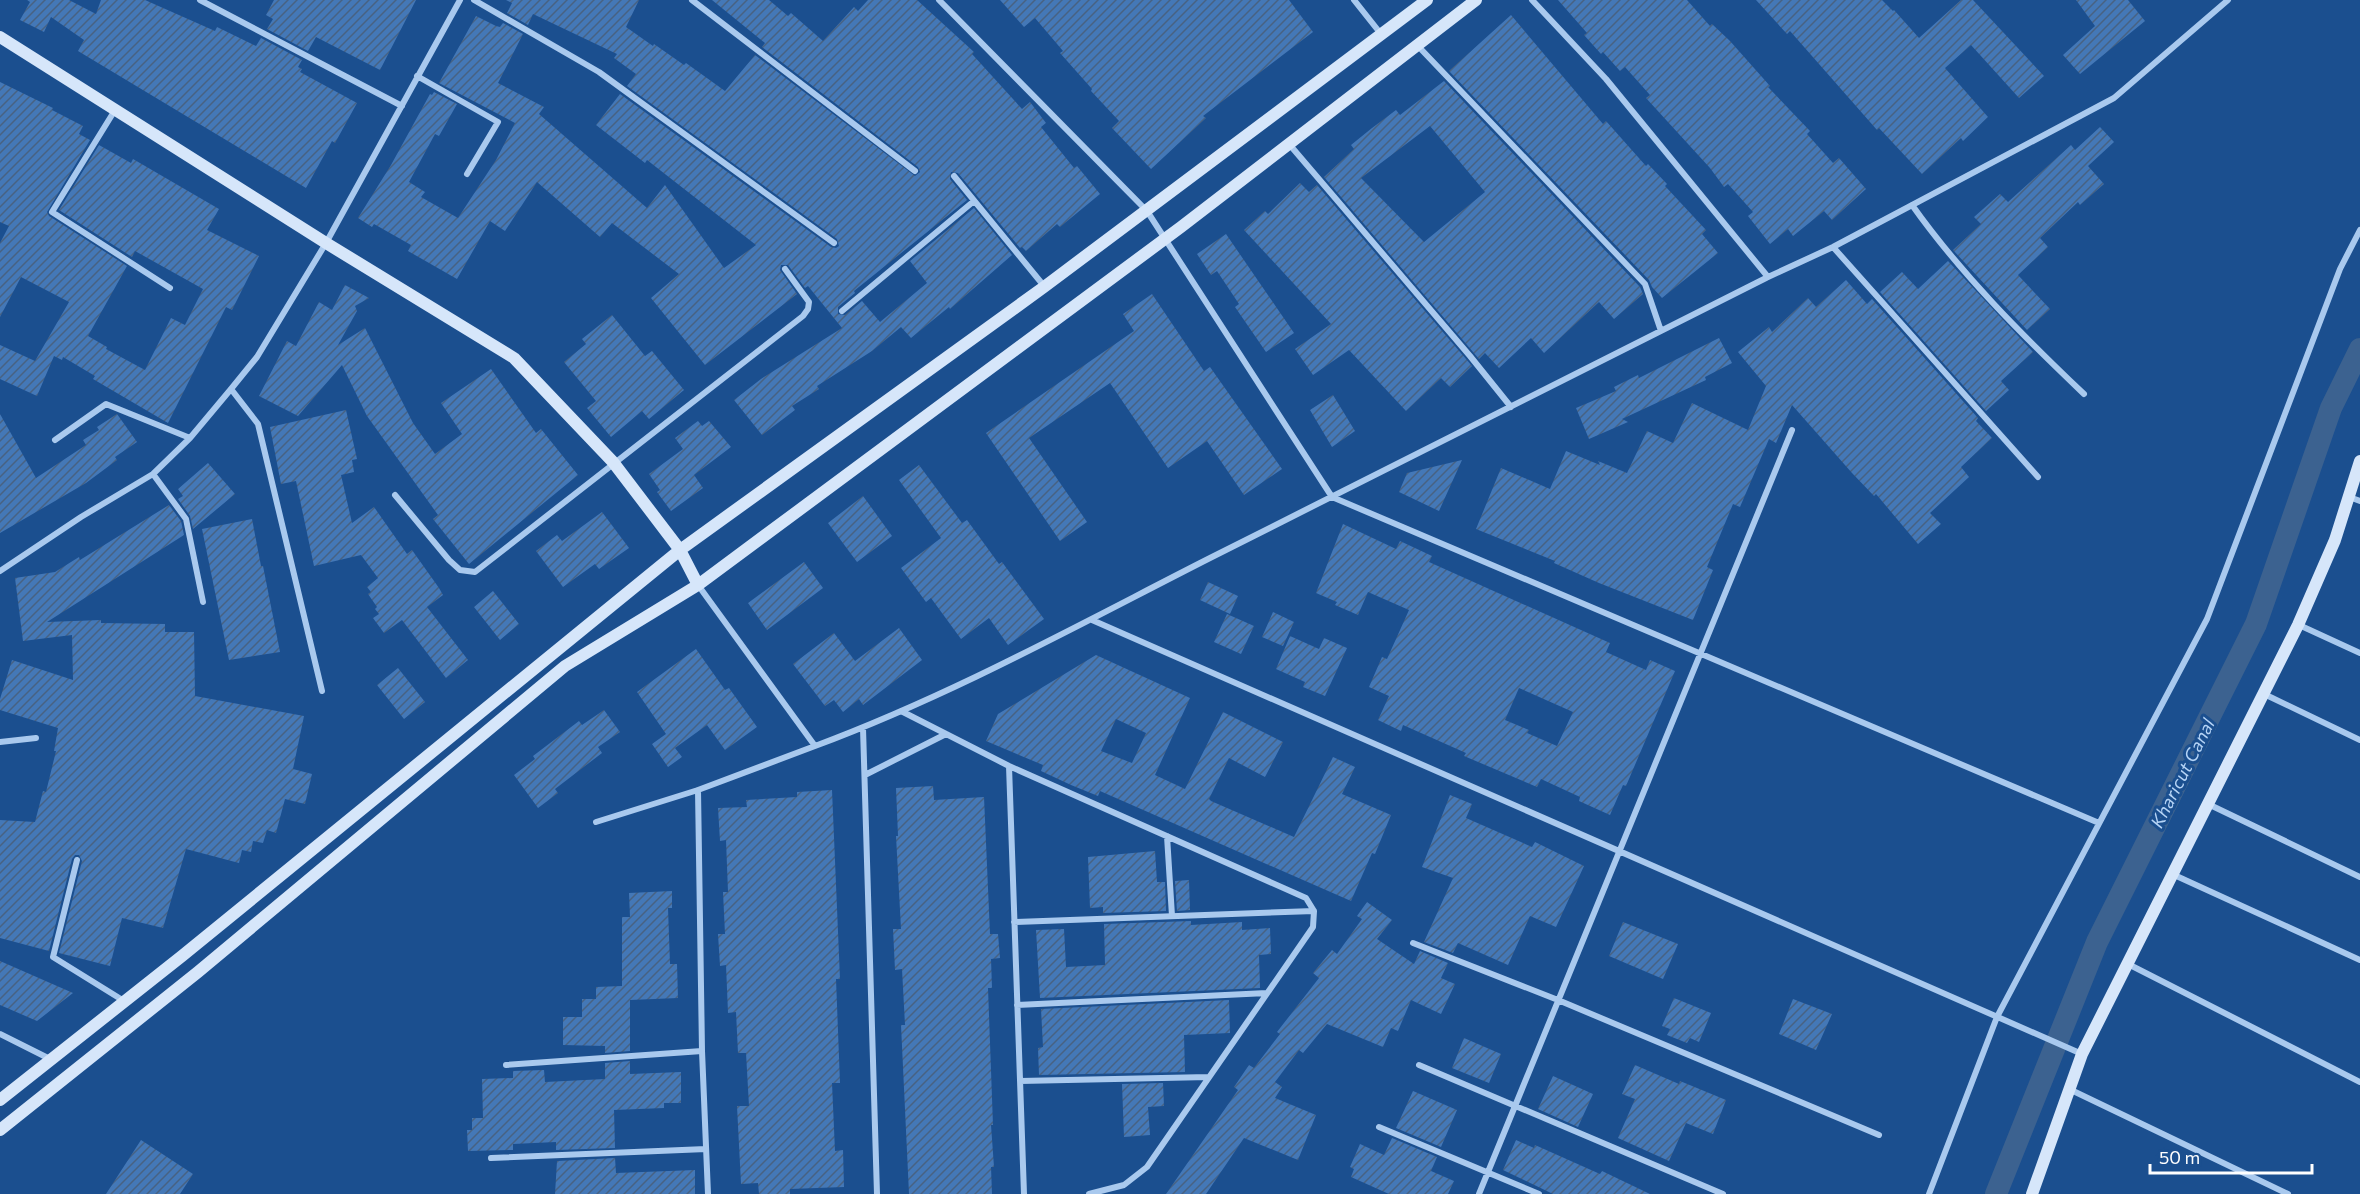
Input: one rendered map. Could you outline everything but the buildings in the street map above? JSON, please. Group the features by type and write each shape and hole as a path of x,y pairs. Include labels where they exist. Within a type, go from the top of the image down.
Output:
{"street":[{"path":"200,0 402,106"},
{"path":"0,571 81,517 153,474 190,438 257,357 326,243 460,0"},
{"path":"474,0 599,72 834,243"},
{"path":"692,0 915,171"},
{"path":"939,0 1146,211 1332,497 2099,823"},
{"path":"1354,0 1381,35"},
{"path":"0,1100 680,550 1044,287 1427,0"},
{"path":"0,1130 198,972 565,666 698,585 1165,239 1476,0"},
{"path":"1532,0 1606,79 1768,277"},
{"path":"596,822 698,790 903,712 1092,620 1768,277 1833,247 2114,98 2228,0"},
{"path":"0,37 326,243 514,358 613,462 680,550 698,585 815,746"},
{"path":"1417,45 1645,284 1661,331"},
{"path":"417,76 498,122 467,174"},
{"path":"116,110 52,212 170,288"},
{"path":"1289,144 1511,407"},
{"path":"954,176 1044,287"},
{"path":"842,311 974,201"},
{"path":"1912,205 1942,247 2035,347 2084,394"},
{"path":"1929,1194 1997,1017 2206,619 2340,269 2360,230"},
{"path":"1833,247 2038,477"},
{"path":"394,495 449,560 460,570 475,572 613,462 803,316 808,309 809,302 785,269"},
{"path":"231,389 258,424 322,691"},
{"path":"55,440 106,404 190,438"},
{"path":"1479,1194 1792,430"},
{"path":"2031,1194 2082,1054 2298,625 2354,499 2360,460"},
{"path":"153,474 186,519 203,602"},
{"path":"1092,620 2082,1054"},
{"path":"2298,625 2360,653"},
{"path":"2263,694 2360,740"},
{"path":"903,712 1009,766 1306,898 1314,911 1312,927 1147,1167 1124,1185 1089,1194"},
{"path":"863,728 877,1194"},
{"path":"865,775 946,734"},
{"path":"0,742 36,738"},
{"path":"1009,766 1024,1194"},
{"path":"698,790 702,1051 708,1194"},
{"path":"2208,804 2360,877"},
{"path":"1167,836 1172,916"},
{"path":"77,860 53,957 125,1001"},
{"path":"2172,874 2360,960"},
{"path":"1014,922 1314,911"},
{"path":"1413,943 1558,1000 1879,1135"},
{"path":"2127,963 2360,1082"},
{"path":"1017,1005 1267,993"},
{"path":"0,1034 51,1059"},
{"path":"506,1065 702,1051"},
{"path":"1419,1065 1723,1194"},
{"path":"1020,1081 1209,1077"},
{"path":"2069,1089 2288,1194"},
{"path":"1379,1127 1539,1194"},
{"path":"491,1158 706,1149"}],"waterway":[{"name":"Kharicut Canal","path":"1996,1194 2097,942 2256,624 2331,408 2360,349"}]}
